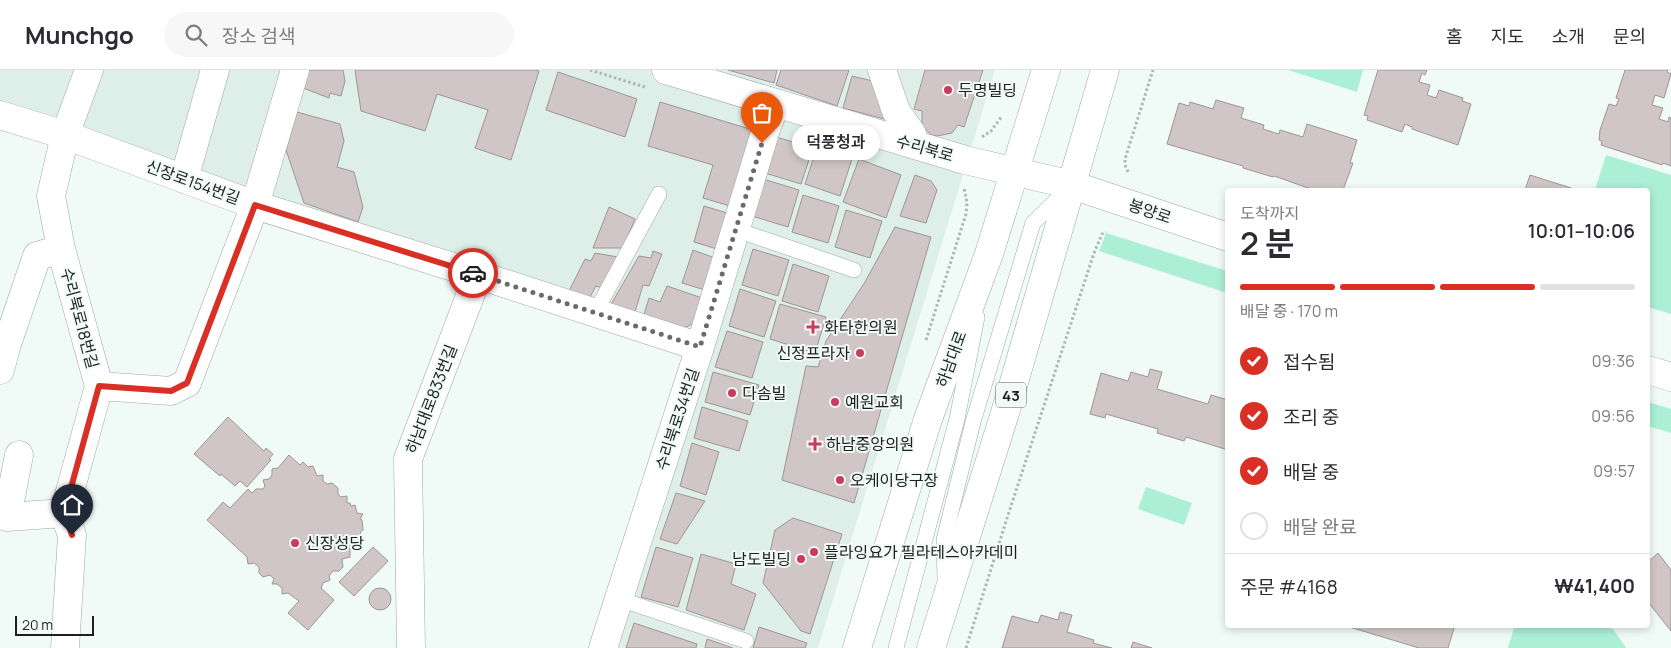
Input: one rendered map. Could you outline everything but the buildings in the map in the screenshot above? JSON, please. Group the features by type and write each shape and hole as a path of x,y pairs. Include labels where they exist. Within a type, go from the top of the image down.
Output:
{"street":[{"name":"수리북로18번길","path":"90,70 65,135 51,196 61,249 99,386"},
{"path":"184,179 214,70"},
{"path":"64,648 72,535 64,513 99,386 171,391 187,383 255,205 295,70"},
{"name":"수리북로","path":"666,70 965,160 1072,185"},
{"path":"882,70 896,112 912,134 914,145"},
{"name":"하남대로","path":"857,648 928,419 990,254 1046,70"},
{"name":"43","path":"931,648 1006,413 1105,70"},
{"name":"수리북로34번길","path":"603,648 737,230 767,126 776,104"},
{"name":"신장로154번길","path":"0,115 65,135 255,205 700,347"},
{"name":"봉양로","path":"1072,185 1225,236"},
{"name":"수리북로18번길","path":"2,352 37,256 61,249"},
{"name":"하남대로833번길","path":"411,648 408,459 478,275"},
{"path":"1650,371 1671,377"},
{"path":"19,455 4,521 64,513"}],"lane":[{"path":"595,313 659,194"},
{"path":"737,230 854,270"},
{"path":"896,648 957,419 990,254"},
{"path":"619,599 746,641"}],"path":[{"path":"1128,172 1125,159 1153,70"},
{"path":"976,140 991,130 1002,116 1004,108"},
{"path":"966,648 1008,512 1094,253 1102,234 1106,232"}],"shaded area":[{"path":"0,70 995,70 818,648 613,648 706,344 0,117"}],"green space":[{"path":"1288,70 1363,70 1357,92"},
{"path":"1606,155 1671,175 1671,314 1650,308 1650,188 1596,188"},
{"path":"1106,233 1225,270 1225,292 1099,251"},
{"path":"1650,403 1671,409 1671,433 1650,427"},
{"path":"1146,487 1192,503 1184,525 1138,509"},
{"path":"1514,628 1609,628 1613,629 1626,648 1508,648"}],"way so far":[{"path":"473,273 700,347 762,143"}],"place":[{"name":"두명빌딩","path":"948,90"},
{"name":"덕풍청과","path":"762,143"},
{"name":"화타한의원","path":"813,327"},
{"name":"신정프라자","path":"860,353"},
{"name":"다솜빌","path":"732,393"},
{"name":"예원교회","path":"835,402"},
{"name":"하남중앙의원","path":"815,444"},
{"name":"오케이당구장","path":"840,480"},
{"name":"신장성당","path":"295,543"},
{"name":"플라잉요가 필라테스아카데미","path":"814,552"},
{"name":"남도빌딩","path":"801,559"}],"route":[{"path":"72,535 64,513 99,386 171,391 187,383 255,205 473,273"}]}
